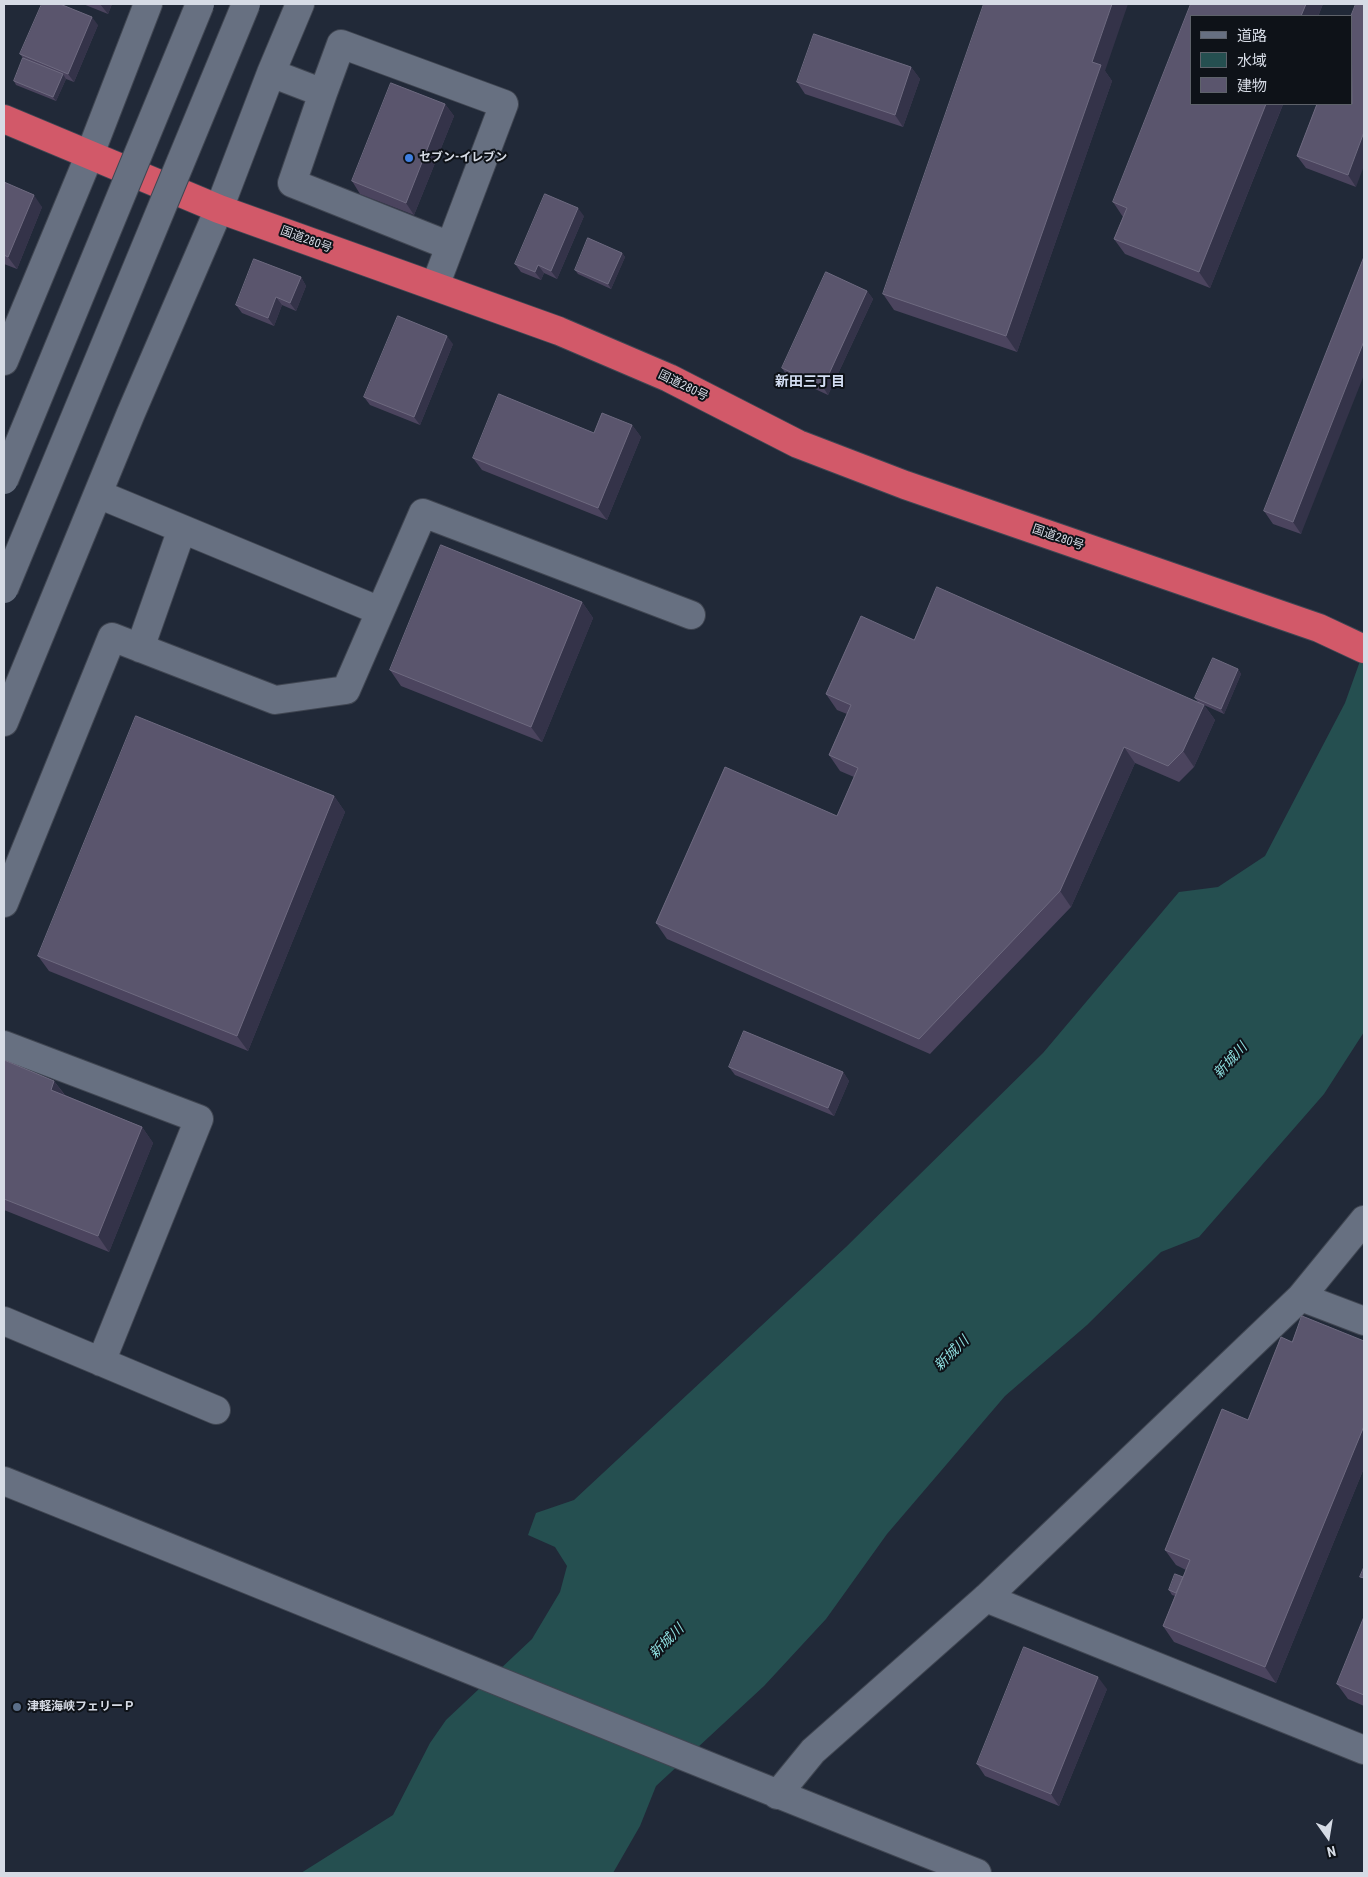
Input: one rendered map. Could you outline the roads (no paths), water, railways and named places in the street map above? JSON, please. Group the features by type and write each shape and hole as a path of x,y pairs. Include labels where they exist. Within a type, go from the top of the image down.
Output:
{"highway":[{"name":"国道280号","path":"4,119 219,209 559,331 651,370 798,444 905,485 1319,628 1364,648"}],"street":[{"path":"4,361 90,154 148,4"},
{"path":"4,480 200,4"},
{"path":"4,589 246,4"},
{"path":"4,722 131,413 219,209 271,73 300,4"},
{"path":"435,286 504,104 341,44 292,182 450,246"},
{"path":"271,73 323,93"},
{"path":"98,494 380,612"},
{"path":"4,903 112,637 275,700 346,690 423,513 691,615"},
{"path":"140,648 182,529"},
{"path":"4,1045 199,1119 101,1362"},
{"path":"777,1795 813,1752 986,1598 1301,1297 1364,1220"},
{"path":"1301,1297 1364,1321"},
{"path":"4,1321 216,1410"},
{"path":"4,1482 327,1610 777,1795 977,1873"},
{"path":"986,1598 1364,1750"}],"water":[{"name":"新城川","path":"1364,650 1364,1032 1324,1094 1199,1237 1161,1252 1087,1325 1005,1396 887,1534 826,1619 764,1686 656,1786 640,1826 613,1873 301,1873 393,1815 430,1743 446,1720 532,1639 560,1592 567,1566 555,1547 528,1535 536,1513 574,1500 846,1247 1043,1053 1179,892 1218,887 1265,856 1345,703"}],"place":[{"name":"セブン-イレブン","path":"409,158"},
{"name":"津軽海峡フェリーＰ","path":"17,1707"}],"district":[{"name":"新田三丁目","path":"810,382"}]}
